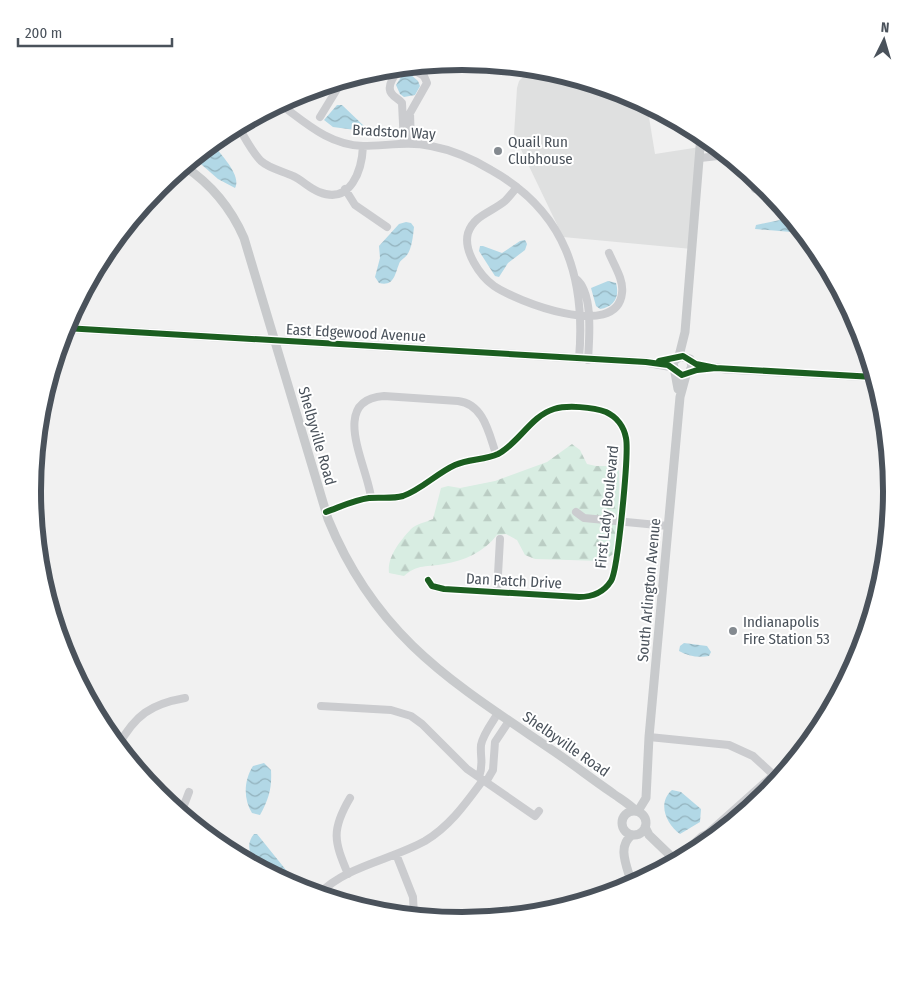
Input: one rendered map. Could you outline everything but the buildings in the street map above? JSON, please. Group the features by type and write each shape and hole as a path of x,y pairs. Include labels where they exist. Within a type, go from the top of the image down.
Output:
{"main road":[{"name":"South Arlington Avenue","path":"636,811 645,802 648,786 649,737 680,396 676,364 685,332 701,145"},
{"name":"Shelbyville Road","path":"190,171 218,196 240,229 326,512 351,568 388,621 430,664 612,793"},
{"name":"East Edgewood Avenue","path":"74,329 676,364"},
{"name":"South Arlington Avenue","path":"680,396 688,373 690,360 685,332"},
{"path":"676,364 690,360 716,368"},
{"path":"676,364 688,373 716,368 866,377"},
{"name":"South Arlington Avenue","path":"645,823 651,799 648,786"},
{"path":"612,793 636,811 645,823 649,835 670,856"},
{"path":"612,793 622,806 624,815 620,851 630,877"},
{"path":"624,815 636,811"},
{"path":"627,868 624,846 645,823"},
{"path":"622,826 625,832 658,845"}],"street":[{"path":"407,144 410,113 428,83 424,76 419,73"},
{"path":"395,76 390,83 390,88 393,95 402,103 407,144"},
{"path":"320,117 336,90"},
{"name":"Bradston Way","path":"287,109 321,134 339,142 363,146 407,144 439,147 465,157 517,187 541,208 554,225 566,248 585,316 584,360"},
{"path":"242,133 261,161 294,176 311,189 326,195 335,195 354,181 360,170 363,146"},
{"path":"700,158 717,156"},
{"path":"517,187 503,203 473,224 468,236 469,252 484,277 495,287 559,313 585,316 607,313 617,306 621,299 622,284 609,253"},
{"path":"345,189 356,206 387,227"},
{"path":"326,512 371,498 402,496 454,465 496,454 483,418 470,404 458,401 384,396 372,398 358,410 353,424 371,498"},
{"name":"First Lady Boulevard","path":"496,454 508,447 542,415 552,409 564,407 599,410 612,416 620,423 627,443 616,570 610,583 601,591"},
{"path":"576,512 584,518 668,526"},
{"path":"497,592 500,539"},
{"name":"Dan Patch Drive","path":"428,580 432,586 439,589 579,597 589,596 601,591"},
{"path":"122,739 128,729 147,710 164,702 185,698"},
{"path":"321,706 391,710 411,716 422,724 466,769 535,816 538,811"},
{"path":"483,780 481,746 483,738 498,713"},
{"path":"325,888 348,874 422,842 446,826 493,770 495,742 508,721"},
{"path":"649,737 729,745 750,755 772,775"},
{"path":"184,806 189,792"},
{"path":"348,874 338,848 336,834 339,817 350,798"},
{"path":"715,827 735,811"},
{"path":"396,854 412,893 413,909"}],"shaded area":[{"path":"525,75 544,78 623,102 648,114 655,154 700,147 692,249 563,237 514,135 519,81"}],"green space":[{"path":"572,444 580,450 587,464 615,466 619,471 620,522 617,552 602,561 535,559 525,555 517,540 506,534 497,535 480,551 459,561 413,569 404,576 389,573 392,555 403,539 413,527 433,519 441,488 448,486 460,488 495,481 547,462"}],"water":[{"path":"410,74 418,81 420,86 415,95 404,97 400,94 396,85 403,75"},
{"path":"337,105 342,105 364,126 363,131 333,127 324,120"},
{"path":"217,149 233,171 236,183 235,188 218,179 199,163"},
{"path":"781,218 794,232 755,229 756,225 780,220"},
{"path":"411,223 414,227 409,252 400,263 393,279 388,283 379,283 375,277 380,258 379,246 399,224"},
{"path":"525,240 527,244 525,250 508,263 499,277 495,276 479,251 480,246 483,246 502,253 520,241"},
{"path":"608,281 616,283 616,297 612,304 600,309 596,306 591,288"},
{"path":"684,643 707,646 711,652 709,656 705,657 686,654 679,651 680,646"},
{"path":"264,763 271,770 271,782 266,804 260,815 252,813 249,808 246,796 246,783 253,766"},
{"path":"672,790 681,792 701,809 700,822 680,834 671,825 665,813 665,801 667,795"},
{"path":"254,834 257,834 286,870 295,877 251,854 249,844"}],"cycle path":[{"path":"74,329 646,362 668,365 682,375 697,370 716,368"},
{"path":"659,361 683,356 696,364 716,368 866,377"},
{"path":"326,512 363,499 403,496 416,490 455,465 498,454 538,417 554,409 573,407 594,409 610,414 619,423 624,430 627,448 620,535 614,572 611,581 605,588 593,595 579,597 444,589 432,586 428,580"}],"place":[{"name":"Quail Run Clubhouse","path":"498,151"},
{"name":"Indianapolis Fire Station 53","path":"733,631"}]}
